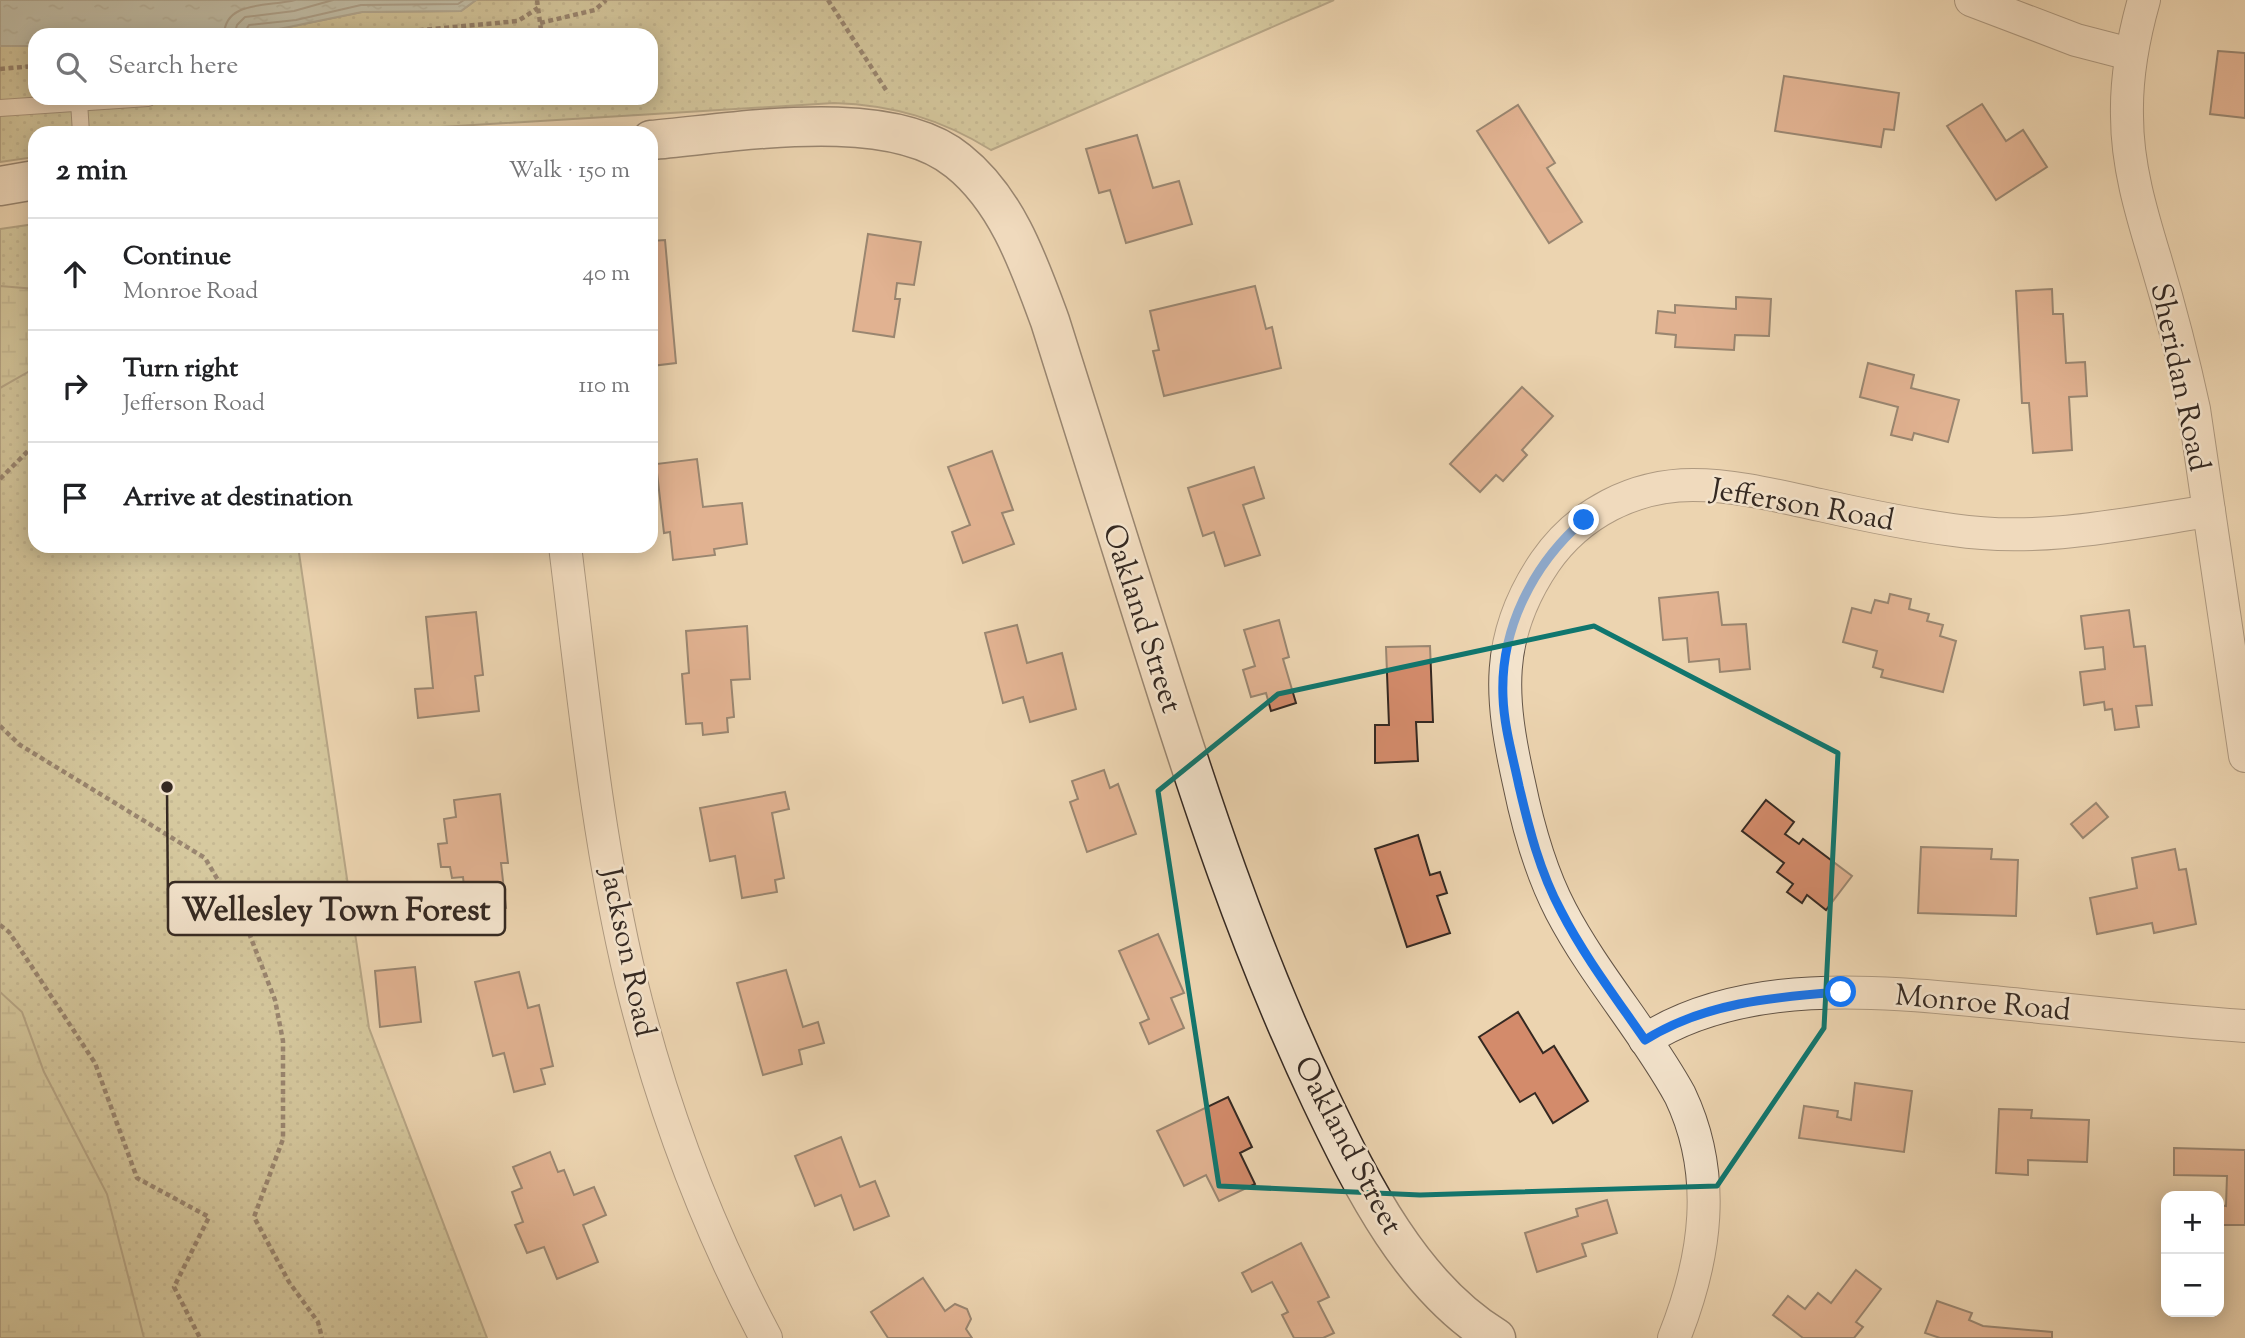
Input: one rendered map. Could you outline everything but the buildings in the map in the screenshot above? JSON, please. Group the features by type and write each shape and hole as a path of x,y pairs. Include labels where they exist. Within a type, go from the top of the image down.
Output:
{"street":[{"path":"1971,0 2076,40 2130,54"},
{"name":"Sheridan Road","path":"2144,0 2130,54 2127,119 2135,187 2185,363 2245,756"},
{"name":"Oakland Street","path":"658,139 794,129 891,131 926,140 960,162 985,190 1010,225 1050,321 1222,860 1305,1067 1354,1166 1409,1254 1447,1300 1496,1338"},
{"path":"0,186 28,181"},
{"name":"Jefferson Road","path":"1674,1338 1699,1250 1705,1183 1691,1119 1667,1072 1579,941 1546,881 1524,809 1506,725 1504,667 1516,615 1529,587 1565,536 1608,505 1659,487 1689,485 1749,489 1872,516 1988,534 2064,532 2209,511"},
{"name":"Jackson Road","path":"566,553 593,770 632,982 679,1138 738,1284 766,1338"},
{"name":"Monroe Road","path":"1645,1040 1677,1021 1717,1008 1841,992 1911,994 2245,1026"}],"lane":[{"path":"0,108 40,105"},
{"path":"79,105 80,126"}],"path":[{"path":"537,0 540,28"},
{"path":"540,23 595,10 606,0"},
{"path":"828,0 891,99 891,131"},
{"path":"443,28 518,21 538,8"},
{"path":"0,69 28,67"},
{"path":"0,479 28,451"},
{"path":"0,726 20,746 205,858 249,933 275,1000 283,1041 283,1139 254,1217 289,1282 318,1322 322,1338"},
{"path":"0,925 9,932 95,1063 136,1178 209,1217 174,1287 200,1338"}],"highlighted area":[{"path":"1594,626 1838,753 1824,1028 1717,1186 1420,1195 1219,1186 1158,791 1278,694"}],"green space":[{"path":"476,0 1334,0 991,150 954,130 916,116 876,107 834,103 458,126 28,126 28,158 0,162 0,46 28,46 28,105 658,105 658,28 284,28 362,12 461,11"},
{"path":"28,225 28,553 299,553 369,1028 487,1338 0,1338 0,229"},
{"path":"0,286 28,288 28,372 0,388"},
{"path":"0,992 22,1012 44,1072 107,1194 144,1338 0,1338"}],"water":[{"path":"0,0 476,0 461,11 362,12 284,28 28,28 28,46 0,46"}],"place":[{"name":"Wellesley Town Forest","path":"167,787"}],"route":[{"path":"1584,520 1565,536 1529,587 1516,615 1504,667 1506,725 1524,809 1546,881 1562,912 1645,1040 1677,1021 1717,1008 1769,999 1841,992"}]}
